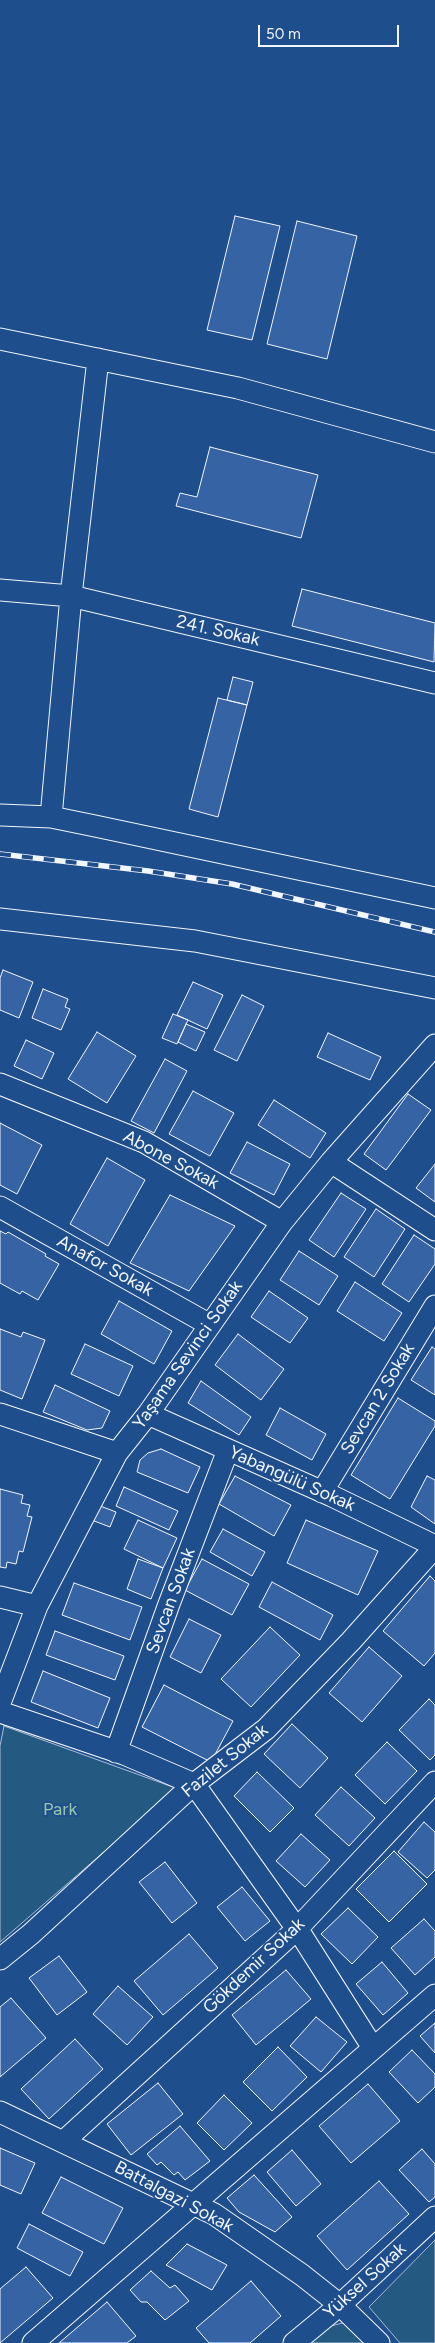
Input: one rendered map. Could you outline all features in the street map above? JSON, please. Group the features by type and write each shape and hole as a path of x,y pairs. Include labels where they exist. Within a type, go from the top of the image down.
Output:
{"street":[{"path":"0,339 238,388 435,442"},
{"path":"51,817 71,596 98,359"},
{"name":"241. Sokak","path":"0,590 71,596 435,683"},
{"path":"0,816 51,817 435,898"},
{"path":"0,919 195,941 435,988"},
{"name":"Yaşama Sevinci Sokak","path":"0,1703 37,1606 117,1453 148,1414 282,1222 331,1162 435,1045"},
{"name":"Abone Sokak","path":"0,1084 144,1142 282,1222"},
{"path":"331,1162 435,1230"},
{"name":"Anafor Sokak","path":"0,1207 210,1325"},
{"name":"Sevcan 2 Sokak","path":"322,1492 435,1306"},
{"path":"0,1414 117,1453"},
{"name":"Yabangülü Sokak","path":"148,1414 322,1492 435,1546"},
{"name":"Sevcan Sokak","path":"116,1752 169,1604 228,1450"},
{"name":"Fazilet Sokak","path":"0,1959 31,1934 194,1784 266,1729 351,1641 435,1546"},
{"path":"0,1597 37,1606"},
{"path":"0,1712 116,1752 194,1784 302,1936 373,2048"},
{"name":"Gökdemir Sokak","path":"64,2141 296,1930 435,1782"},
{"path":"33,2343 435,1995"},
{"name":"Battalgazi Sokak","path":"0,2112 64,2141 222,2219 302,2275 340,2305 379,2343"},
{"name":"Yüksel Sokak","path":"294,2343 340,2305 435,2217"}],"green space":[{"name":"Park","path":"4,1726 181,1790 119,1839 0,1942 0,1746"},
{"path":"435,2240 435,2343 400,2343 369,2307"},
{"path":"346,2322 366,2343 310,2343 331,2326"}],"building":[{"path":"235,216 280,226 252,340 207,330"},
{"path":"297,221 357,236 327,359 267,344"},
{"path":"210,447 318,475 301,538 176,506 180,493 197,497"},
{"path":"302,589 435,623 434,662 292,626"},
{"path":"233,677 253,682 247,705 227,700"},
{"path":"218,698 247,705 218,817 189,809"},
{"path":"3,970 33,982 19,1018 0,1010 0,978"},
{"path":"193,982 223,995 207,1029 177,1015"},
{"path":"43,989 68,999 65,1007 70,1009 61,1030 32,1018"},
{"path":"242,995 264,1006 237,1061 214,1050"},
{"path":"173,1014 188,1020 177,1044 162,1038"},
{"path":"186,1024 205,1032 196,1051 178,1042"},
{"path":"97,1032 136,1056 107,1103 68,1079"},
{"path":"328,1033 381,1057 370,1080 317,1057"},
{"path":"26,1040 54,1053 42,1079 14,1066"},
{"path":"165,1059 187,1071 154,1133 131,1121"},
{"path":"193,1091 234,1113 210,1156 169,1134"},
{"path":"408,1094 431,1110 386,1170 364,1154"},
{"path":"274,1100 326,1133 310,1158 258,1125"},
{"path":"0,1123 42,1145 17,1194 0,1185"},
{"path":"247,1142 290,1164 274,1195 230,1173"},
{"path":"107,1158 145,1180 108,1246 70,1224"},
{"path":"435,1164 435,1202 416,1188"},
{"path":"341,1193 366,1209 334,1257 309,1240"},
{"path":"170,1195 235,1226 189,1291 130,1263"},
{"path":"376,1209 405,1229 374,1277 344,1257"},
{"path":"0,1231 6,1234 8,1232 46,1254 45,1256 59,1264 38,1300 22,1291 20,1294 0,1283"},
{"path":"414,1235 435,1249 435,1264 409,1302 382,1284"},
{"path":"299,1251 338,1276 319,1305 280,1280"},
{"path":"355,1282 402,1313 384,1341 337,1311"},
{"path":"269,1291 308,1318 290,1343 251,1317"},
{"path":"119,1301 172,1331 154,1364 101,1334"},
{"path":"0,1329 21,1337 23,1332 45,1340 22,1399 0,1390"},
{"path":"238,1334 284,1369 261,1400 215,1365"},
{"path":"85,1344 133,1366 119,1396 71,1374"},
{"path":"432,1347 435,1349 435,1395 411,1380"},
{"path":"201,1381 251,1417 239,1435 188,1403"},
{"path":"55,1385 110,1411 102,1428 87,1430 43,1412"},
{"path":"398,1398 435,1421 435,1426 390,1499 351,1475"},
{"path":"280,1408 326,1434 312,1460 266,1435"},
{"path":"161,1449 200,1467 188,1493 137,1472 140,1460 148,1453"},
{"path":"235,1476 291,1505 274,1536 219,1504"},
{"path":"427,1476 435,1480 435,1524 411,1507"},
{"path":"124,1487 178,1511 169,1530 116,1506"},
{"path":"0,1489 23,1495 21,1503 30,1505 27,1516 32,1517 23,1552 19,1551 16,1564 7,1562 6,1568 0,1567"},
{"path":"95,1504 116,1512 110,1527 89,1519"},
{"path":"138,1520 177,1538 163,1568 124,1549"},
{"path":"306,1520 378,1551 358,1595 287,1563"},
{"path":"223,1529 265,1552 252,1576 210,1552"},
{"path":"138,1559 163,1568 151,1599 127,1589"},
{"path":"202,1559 249,1584 232,1615 185,1590"},
{"path":"430,1576 435,1581 435,1653 424,1666 383,1631"},
{"path":"272,1582 333,1615 320,1640 259,1607"},
{"path":"74,1583 142,1607 130,1640 62,1615"},
{"path":"189,1619 221,1635 201,1673 170,1657"},
{"path":"270,1627 300,1655 251,1707 221,1679"},
{"path":"55,1631 124,1656 115,1680 46,1655"},
{"path":"369,1647 402,1676 362,1722 329,1693"},
{"path":"43,1671 110,1698 98,1728 31,1702"},
{"path":"164,1685 233,1721 211,1762 142,1727"},
{"path":"429,1699 435,1705 435,1755 430,1760 399,1730"},
{"path":"292,1724 328,1758 300,1788 264,1754"},
{"path":"387,1742 417,1771 385,1804 355,1775"},
{"path":"257,1772 294,1808 270,1832 234,1796"},
{"path":"341,1787 375,1818 349,1846 315,1815"},
{"path":"424,1822 435,1832 435,1870 427,1878 398,1852"},
{"path":"301,1834 330,1860 305,1887 276,1861"},
{"path":"394,1851 427,1884 389,1922 356,1889"},
{"path":"165,1862 197,1903 172,1923 139,1882"},
{"path":"242,1887 270,1921 245,1941 217,1907"},
{"path":"348,1908 378,1937 352,1964 321,1934"},
{"path":"424,1919 435,1931 435,1957 415,1975 391,1948"},
{"path":"189,1934 218,1968 163,2015 134,1981"},
{"path":"59,1956 87,1992 57,2015 29,1978"},
{"path":"382,1962 408,1993 383,2015 356,1984"},
{"path":"286,1970 311,1999 256,2045 232,2015"},
{"path":"118,1986 153,2017 127,2045 93,2014"},
{"path":"11,1998 46,2038 0,2077 0,2007"},
{"path":"316,2017 347,2042 321,2072 290,2046"},
{"path":"435,2023 435,2053 420,2036"},
{"path":"75,2039 103,2069 49,2119 21,2089"},
{"path":"278,2047 307,2077 272,2111 243,2082"},
{"path":"412,2050 435,2074 435,2087 418,2103 389,2072"},
{"path":"158,2083 183,2114 131,2155 107,2124"},
{"path":"368,2084 400,2121 351,2163 319,2126"},
{"path":"224,2095 252,2123 224,2150 197,2123"},
{"path":"180,2126 210,2161 185,2180 178,2172 174,2175 161,2162 157,2165 147,2154"},
{"path":"0,2148 35,2163 21,2194 0,2185"},
{"path":"422,2149 435,2164 435,2197 429,2202 399,2170"},
{"path":"292,2150 321,2184 296,2206 267,2172"},
{"path":"254,2175 292,2217 275,2232 239,2212 227,2198"},
{"path":"61,2177 123,2208 104,2244 42,2213"},
{"path":"379,2181 409,2214 347,2270 317,2236"},
{"path":"29,2224 83,2252 70,2276 17,2248"},
{"path":"187,2244 227,2265 212,2290 166,2265"},
{"path":"26,2267 53,2298 0,2343 0,2289"},
{"path":"151,2271 170,2288 175,2285 189,2301 165,2320 147,2302 141,2302 130,2290"},
{"path":"251,2281 281,2316 250,2343 209,2343 196,2328"},
{"path":"107,2302 136,2336 127,2343 59,2343"}],"railway":[{"path":"0,854 148,871 232,884 435,932"}]}
